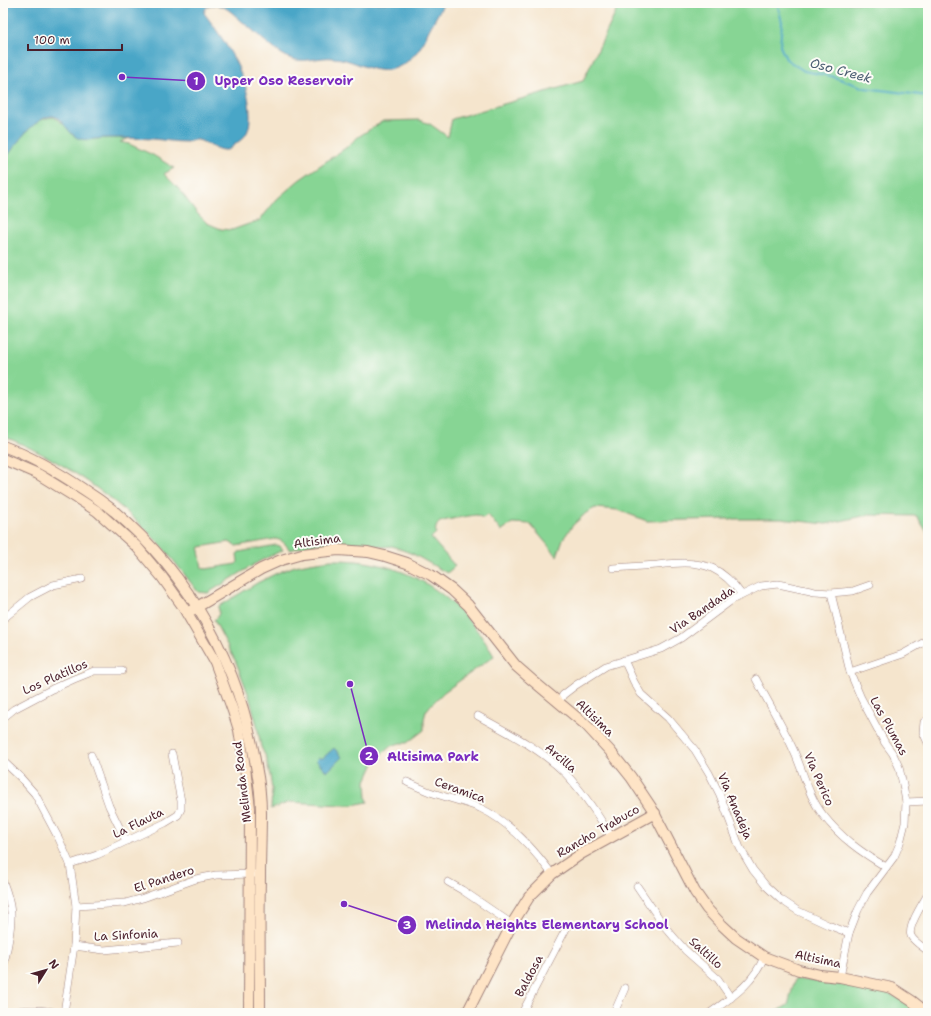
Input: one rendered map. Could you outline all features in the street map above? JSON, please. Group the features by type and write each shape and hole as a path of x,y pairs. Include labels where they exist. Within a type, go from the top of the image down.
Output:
{"main road":[{"name":"Melinda Road","path":"3,446 50,468 77,485 113,510 134,529 154,550 183,585 198,607 231,672 249,728 256,766 261,811 259,935 260,1013"},
{"name":"Melinda Road","path":"3,459 38,474 72,495 102,515 136,546 162,577 188,613 215,662 234,711 239,730 250,808 249,1013"},
{"name":"Altisima","path":"188,613 261,569 281,560 302,554 338,550 368,552 407,563 431,575 452,590 468,605 516,666 587,726 610,751 631,777 655,813 695,892 722,926 736,938 764,957 799,970 892,988 927,1013"},
{"name":"Rancho Trabuco","path":"467,1013 512,924 529,897 552,874 581,854 611,836 655,813"}],"street":[{"path":"614,568 687,563 700,564 713,568 723,574 734,584 742,595"},
{"path":"3,620 30,597 53,585 82,579"},
{"name":"Via Bandada","path":"559,702 576,685 606,666 661,649 681,638 732,600 761,586 778,584 815,592 831,593 853,591 870,585"},
{"name":"Las Plumas","path":"831,593 850,672 864,703 899,767 906,802 905,823 900,843 894,857 867,893 858,910 849,933 840,977"},
{"path":"850,672 903,654 928,640"},
{"name":"Via Anadeja","path":"624,660 641,694 677,728 695,750 706,767 720,794 740,848 753,870 766,886 780,899 798,911 849,933"},
{"name":"Los Platillos","path":"3,718 14,709 52,689 94,671 122,671"},
{"name":"Via Perico","path":"756,679 793,750 813,799 822,814 841,836 886,867"},
{"name":"Arcilla","path":"478,716 515,736 545,756 566,774 599,816 611,836"},
{"path":"928,720 924,722 923,732 928,743"},
{"name":"La Flauta","path":"70,864 97,855 165,823 178,815 181,809 181,801 172,754"},
{"path":"91,755 109,806 126,841"},
{"path":"3,761 35,794 59,839 70,864 76,906 74,946 62,1013 34,1009 18,1010 8,1013"},
{"name":"Ceramica","path":"408,782 431,792 479,808 494,816 510,828 528,845 552,874"},
{"path":"906,802 928,801"},
{"name":"El Pandero","path":"76,906 125,903 196,879 216,875 260,874"},
{"path":"3,882 8,895 11,911 11,927 3,970"},
{"path":"448,882 512,924"},
{"name":"Saltillo","path":"637,886 665,928 685,950 718,979 731,998"},
{"path":"928,894 913,922 911,935 915,941 928,951"},
{"name":"Baldosa","path":"522,1013 567,927"},
{"name":"La Sinfonia","path":"74,946 104,950 178,943"},
{"path":"710,1013 742,989 762,964 764,957"},
{"path":"614,1013 625,988"}],"green space":[{"path":"619,3 928,3 928,534 917,516 868,515 826,524 781,519 647,521 618,510 595,508 586,513 573,525 563,539 557,556 530,524 512,523 501,531 489,516 487,515 483,518 477,515 443,521 437,526 436,533 431,538 455,566 447,573 413,554 392,546 383,547 359,543 335,542 312,544 290,550 282,541 275,539 236,546 229,542 200,547 199,551 202,568 206,569 236,564 238,562 237,554 239,552 276,545 280,546 283,550 260,561 208,593 198,592 154,538 115,502 80,476 43,454 3,436 3,162 18,141 30,127 37,122 54,117 92,139 130,138 120,142 129,144 153,155 174,168 164,174 178,188 197,213 207,223 221,229 232,230 260,220 277,199 299,180 347,147 358,137 383,121 419,120 430,124 448,137 452,119 583,81"},
{"path":"331,560 358,561 383,566 406,573 427,584 446,598 463,614 494,656 444,692 430,706 426,711 424,719 424,730 407,743 400,743 391,746 376,759 366,781 368,802 352,805 341,805 290,802 271,809 272,790 267,759 261,747 249,696 236,662 214,620 219,614 218,607 257,583 295,566"},
{"path":"795,979 886,992 900,999 918,1013 774,1013 788,1005"}],"water":[{"path":"3,3 444,3 423,43 415,54 404,64 385,70 372,69 346,60 334,58 298,60 287,57 275,49 229,10 221,6 210,5 206,8 204,13 235,61 246,88 249,102 250,120 248,131 244,137 231,148 228,150 223,150 196,140 186,142 136,138 80,139 72,134 56,117 51,116 42,119 29,129 3,162"},
{"path":"334,748 342,757 327,772 316,760 318,758 323,758"}],"waterway":[{"name":"Oso Creek","path":"777,3 782,22 780,46 786,59 804,71 831,76 865,88 928,96"}],"place":[{"name":"Upper Oso Reservoir","path":"122,77"},
{"name":"Altisima Park","path":"350,684"},
{"name":"Melinda Heights Elementary School","path":"344,904"}]}
